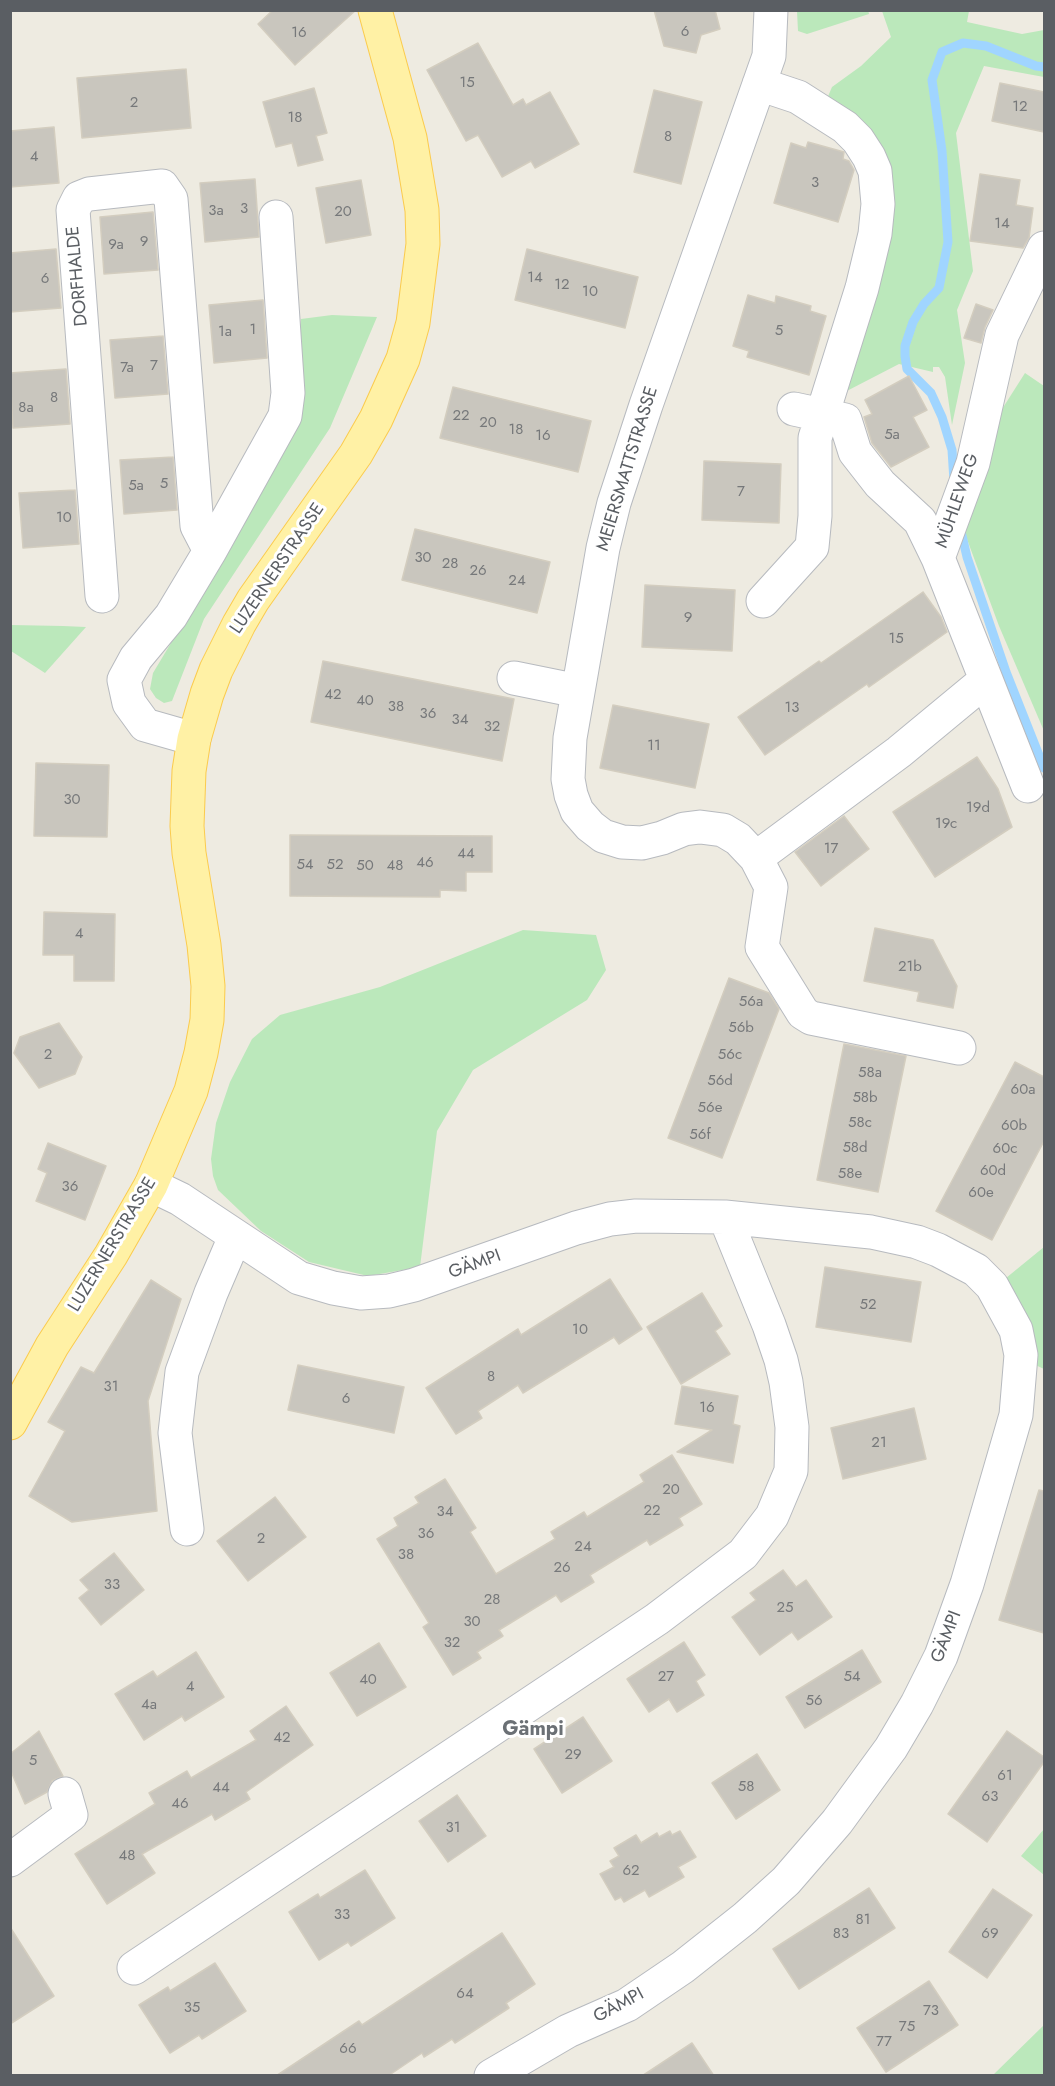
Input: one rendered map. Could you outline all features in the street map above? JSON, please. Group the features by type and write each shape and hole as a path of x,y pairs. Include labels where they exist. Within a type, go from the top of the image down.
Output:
{"main road":[{"name":"LUZERNERSTRASSE","path":"10,1424 52,1346 111,1255 151,1185 190,1092 201,1053 207,1020 208,986 187,826 189,771 194,739 207,694 238,624 356,454 376,419 403,359 413,323 423,244 422,210 410,138 375,10"}],"street":[{"name":"MEIERSMATTSTRASSE","path":"771,10 769,56 615,498 603,548 570,738 568,779 577,811 590,826 603,836 622,842 642,843 684,829 700,827 723,830 738,839 756,858 771,887 762,947 803,1013 811,1018 959,1048"},
{"path":"759,84 798,97 845,127 858,140 875,171 878,204 875,234 862,288 808,412 815,438 815,516 812,547 762,601"},
{"name":"DORFHALDE","path":"102,596 73,210 79,198 89,194 162,186 171,199 197,526 210,551"},
{"path":"194,739 145,725 129,703 124,680 136,658 171,616 285,416 288,393 276,217"},
{"name":"MÜHLEWEG","path":"1028,786 996,741 986,680 942,547 973,463 1002,335 1044,248"},
{"path":"808,412 845,420 855,452 880,484 920,522 942,547"},
{"path":"514,678 578,692"},
{"path":"756,858 899,752 986,680"},
{"name":"GÄMPI","path":"151,1185 180,1199 299,1278 361,1293 424,1282 576,1228 636,1216 725,1217 871,1232 928,1246 976,1270 992,1286 1016,1330 1021,1355 1017,1415 967,1584 941,1656 917,1704 891,1748 837,1822 786,1881 745,1918 683,1967 627,2005 568,2031 491,2076"},
{"path":"134,1968 657,1619 743,1554 772,1516 791,1470 792,1426 781,1360 725,1217"},
{"path":"187,1529 175,1433 182,1372 210,1293 235,1237"},
{"path":"10,1860 71,1815 65,1794"}],"green space":[{"path":"868,10 869,14 807,34 798,31 797,11"},
{"path":"882,11 969,11 967,22 1022,34 1044,30 1044,77 984,66 956,133 973,271 957,310 965,363 952,425 945,377 939,367 933,367 933,372 899,364 841,394 888,234 826,101 832,87 861,66 891,37"},
{"path":"332,315 377,317 330,428 204,619 172,701 164,703 156,698 150,689 153,673 223,556 300,330 301,319"},
{"path":"1025,373 1044,386 1044,731 999,626 964,531 990,428"},
{"path":"11,625 86,627 45,673 11,651"},
{"path":"523,930 596,935 606,970 587,1000 473,1070 437,1131 420,1267 368,1276 309,1262 261,1231 218,1190 211,1159 216,1123 230,1082 252,1039 280,1015 380,987"},
{"path":"1044,1247 1044,1369 1029,1362 1006,1278"},
{"path":"1044,1829 1044,1875 1021,1856"},
{"path":"1044,2025 1044,2075 993,2075"}],"building":[{"path":"273,10 356,10 295,65 258,24"},
{"path":"654,10 715,10 720,29 701,35 696,53 664,46"},
{"path":"478,43 513,105 523,99 526,105 550,92 579,144 535,168 531,161 502,177 478,135 466,141 427,70"},
{"path":"186,69 191,128 82,138 77,78"},
{"path":"1000,83 1044,92 1044,132 992,121"},
{"path":"314,88 327,133 316,136 323,160 298,166 292,143 276,147 263,102"},
{"path":"654,90 702,102 681,184 634,172"},
{"path":"54,127 59,183 10,187 10,131"},
{"path":"808,142 844,152 843,159 849,161 854,170 838,222 774,203 791,143 806,148"},
{"path":"980,174 1020,180 1016,205 1033,208 1029,238 1023,248 970,241"},
{"path":"255,179 259,237 205,242 200,183"},
{"path":"361,180 371,235 326,243 316,188"},
{"path":"153,212 158,270 104,274 100,217"},
{"path":"56,249 61,308 10,312 10,253"},
{"path":"527,249 638,277 625,328 515,300"},
{"path":"748,295 775,303 776,296 811,306 810,311 826,316 809,375 747,357 749,351 733,346"},
{"path":"263,300 267,358 214,363 209,305"},
{"path":"976,304 993,310 981,343 964,338"},
{"path":"163,336 168,394 115,398 110,340"},
{"path":"66,369 70,424 13,428 10,373"},
{"path":"909,376 927,410 913,417 929,447 891,467 872,443 864,417 872,414 865,400"},
{"path":"453,387 591,421 578,472 440,438"},
{"path":"173,457 177,510 124,514 120,460"},
{"path":"704,461 781,464 779,523 702,520"},
{"path":"75,490 79,544 23,548 19,493"},
{"path":"415,529 550,562 537,613 402,580"},
{"path":"645,585 735,590 732,651 642,647"},
{"path":"923,592 941,617 947,632 869,687 867,684 765,755 738,717"},
{"path":"323,661 514,699 502,761 311,722"},
{"path":"613,705 709,724 695,788 600,768"},
{"path":"977,757 998,789 1012,827 935,877 893,812"},
{"path":"36,763 109,765 107,837 34,836"},
{"path":"844,816 869,849 821,886 795,852"},
{"path":"290,835 492,836 492,872 466,872 466,891 440,890 440,897 290,896"},
{"path":"44,912 115,914 114,981 74,981 74,955 43,955"},
{"path":"875,928 933,940 957,986 953,1008 917,1001 919,992 864,981"},
{"path":"729,978 769,993 779,1009 722,1158 668,1138"},
{"path":"59,1023 82,1057 75,1074 39,1088 14,1053 20,1037"},
{"path":"844,1044 906,1056 878,1192 817,1180"},
{"path":"1015,1062 1044,1077 1044,1141 992,1240 936,1211"},
{"path":"48,1143 106,1166 85,1220 36,1201 47,1173 38,1169"},
{"path":"825,1267 921,1282 911,1342 816,1327"},
{"path":"610,1279 642,1329 619,1344 614,1337 523,1393 518,1385 478,1411 482,1418 456,1434 426,1388 518,1329 521,1335"},
{"path":"151,1280 181,1299 148,1401 157,1511 72,1522 29,1496 65,1431 48,1422 81,1367 94,1373"},
{"path":"702,1293 722,1326 715,1331 730,1354 681,1384 647,1327"},
{"path":"298,1365 404,1387 394,1433 288,1410"},
{"path":"682,1386 738,1396 733,1424 740,1426 733,1463 677,1452 712,1430 675,1424"},
{"path":"914,1408 926,1459 843,1479 831,1428"},
{"path":"672,1455 702,1504 679,1518 683,1525 650,1545 647,1540 590,1575 594,1582 561,1602 556,1595 499,1630 503,1636 477,1652 481,1658 453,1675 423,1627 429,1623 377,1539 398,1526 394,1518 419,1503 415,1497 445,1479 476,1528 470,1532 496,1574 555,1539 551,1532 584,1512 587,1517 644,1482 640,1475"},
{"path":"1039,1490 1044,1491 1044,1633 999,1620"},
{"path":"275,1497 306,1537 248,1581 217,1541"},
{"path":"114,1553 144,1590 101,1625 79,1598 89,1590 80,1580"},
{"path":"783,1570 796,1587 806,1580 832,1617 798,1640 792,1632 760,1655 732,1617 756,1600 750,1593"},
{"path":"684,1642 705,1675 696,1681 704,1695 677,1712 669,1699 649,1712 627,1679"},
{"path":"379,1643 406,1687 357,1716 330,1673"},
{"path":"862,1650 881,1682 805,1728 786,1697"},
{"path":"196,1652 224,1697 185,1721 182,1716 144,1740 115,1694 153,1671 157,1677"},
{"path":"286,1706 313,1745 246,1792 250,1799 215,1820 212,1814 142,1854 155,1873 107,1904 75,1854 155,1804 149,1793 187,1771 191,1778 256,1740 250,1731"},
{"path":"583,1717 612,1761 562,1793 534,1749"},
{"path":"39,1731 63,1776 52,1781 47,1792 25,1804 10,1769 10,1754"},
{"path":"1007,1731 1044,1757 1044,1762 987,1842 948,1814"},
{"path":"757,1754 780,1790 736,1819 712,1783"},
{"path":"457,1795 486,1836 448,1862 419,1821"},
{"path":"670,1831 672,1835 680,1831 696,1857 678,1867 684,1877 649,1897 645,1890 624,1902 621,1897 615,1900 600,1874 614,1867 610,1861 619,1856 614,1848 636,1835 641,1843 657,1833 659,1837"},
{"path":"365,1870 395,1918 351,1946 348,1942 319,1960 289,1912 318,1894 320,1898"},
{"path":"869,1888 895,1928 799,1989 773,1949"},
{"path":"993,1889 1032,1915 987,1978 949,1952"},
{"path":"10,1927 54,1996 10,2024"},
{"path":"502,1933 535,1984 506,2003 509,2008 455,2043 452,2039 424,2057 422,2053 388,2076 276,2076 359,2021 362,2025"},
{"path":"215,1963 246,2011 202,2039 199,2035 170,2053 139,2005 168,1987 170,1991"},
{"path":"929,1981 958,2025 886,2072 857,2028"},
{"path":"692,2043 714,2076 642,2076"}],"waterway":[{"path":"954,481 952,450 942,417 931,393 907,369 905,356 905,346 913,322 924,304 939,288 948,242 942,151 932,80 942,52 963,43 986,46 1044,67"},
{"path":"960,527 967,557 1006,672 1044,768"}],"district":[{"name":"Gämpi","path":"533,1730"}]}
